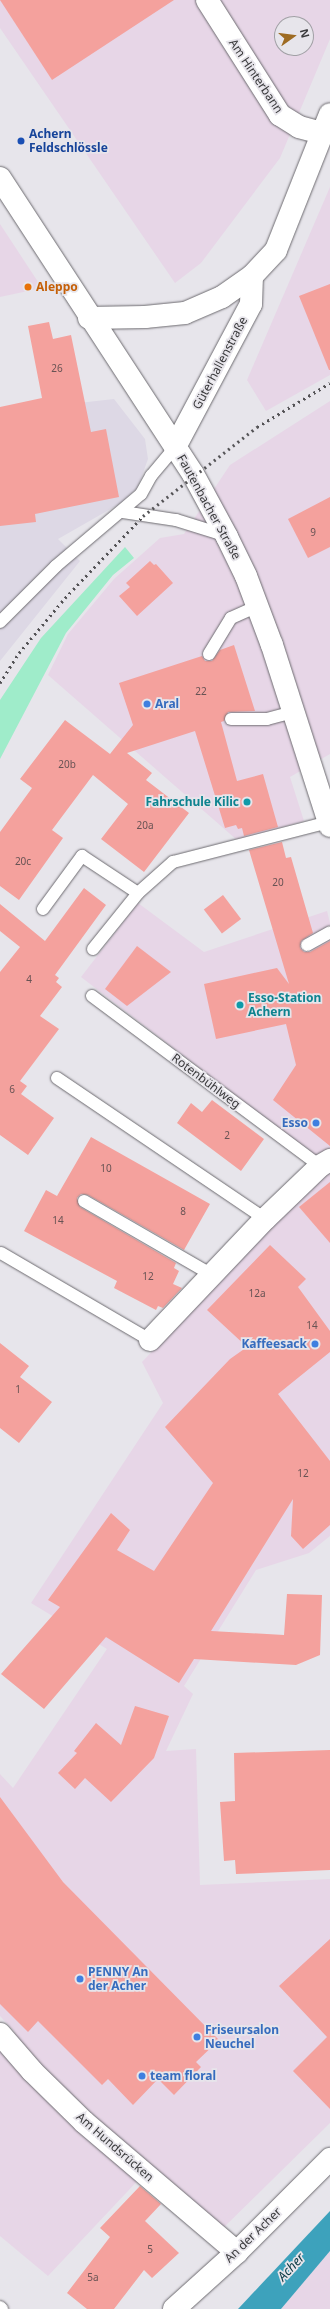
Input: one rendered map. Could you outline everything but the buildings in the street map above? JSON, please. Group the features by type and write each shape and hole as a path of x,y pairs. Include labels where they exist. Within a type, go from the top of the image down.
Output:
{"street":[{"name":"Am Hinterbann","path":"207,0 280,115 299,127 321,133"},
{"path":"90,318 145,318 185,313 222,297 252,276 276,250 321,133 330,114"},
{"name":"Fautenbacher Straße","path":"0,178 193,474 227,536 258,606 328,813"},
{"name":"Güterhallenstraße","path":"175,447 251,304 252,276"},
{"name":"Rotenbühlweg","path":"150,1340 265,1219 325,1163"},
{"name":"Am Hundsrücken","path":"0,2034 32,2071 84,2122 237,2252"},
{"name":"An der Acher","path":"174,2309 237,2252 330,2159"}],"lane":[{"path":"0,622 56,566 123,512 141,494 151,476 175,447"},
{"path":"123,512 176,520 227,536"},
{"path":"210,654 231,618 258,606"},
{"path":"231,719 267,719 294,712"},
{"path":"93,949 138,893 173,862 328,813"},
{"path":"43,909 82,856 138,893"},
{"path":"307,944 330,932"},
{"name":"Rotenbühlweg","path":"92,996 325,1163"},
{"path":"57,1078 265,1219"},
{"path":"84,1201 212,1275"},
{"name":"Rotenbühlweg","path":"1,1253 150,1340"}],"shaded area":[{"path":"0,0 330,0 330,39 280,158 201,263 175,283 0,28"},
{"path":"330,187 330,375 266,411 247,380"},
{"path":"0,224 42,288 0,297"},
{"path":"114,399 145,439 148,459 138,487 121,503 58,539 80,561 0,661 0,412"},
{"path":"330,401 330,754 290,777 304,821 237,840 48,675 68,634 114,579 160,538 184,534 230,465"},
{"path":"138,903 204,952 327,911 330,923 330,1536 309,1553 256,1570 184,1686 193,1694 166,1751 196,1749 200,1885 330,1879 330,2123 213,2238 143,2175 48,2276 0,2236 0,2047 15,2032 0,2016 0,1774 13,1788 107,1649 31,1603 163,1403 142,1362 328,1167 81,977"},
{"path":"330,2251 330,2309 281,2309 314,2269"}],"green space":[{"path":"125,547 134,558 113,575 66,633 0,759 0,700 41,638"}],"water":[{"name":"Acher","path":"330,2211 330,2251 281,2309 238,2309"}],"railway":[{"path":"0,683 19,653 65,598 143,516 257,427 330,383"}],"place":[{"name":"Achern Feldschlössle","path":"21,141"},
{"name":"Aleppo","path":"28,287"},
{"name":"Aral","path":"147,704"},
{"name":"Fahrschule Kilic","path":"247,802"},
{"name":"Esso-Station Achern","path":"240,1005"},
{"name":"Esso","path":"316,1123"},
{"name":"Kaffeesack","path":"315,1344"},
{"name":"PENNY An der Acher","path":"80,1979"},
{"name":"Friseursalon Neuchel","path":"197,2037"},
{"name":"team floral","path":"142,2076"}]}
